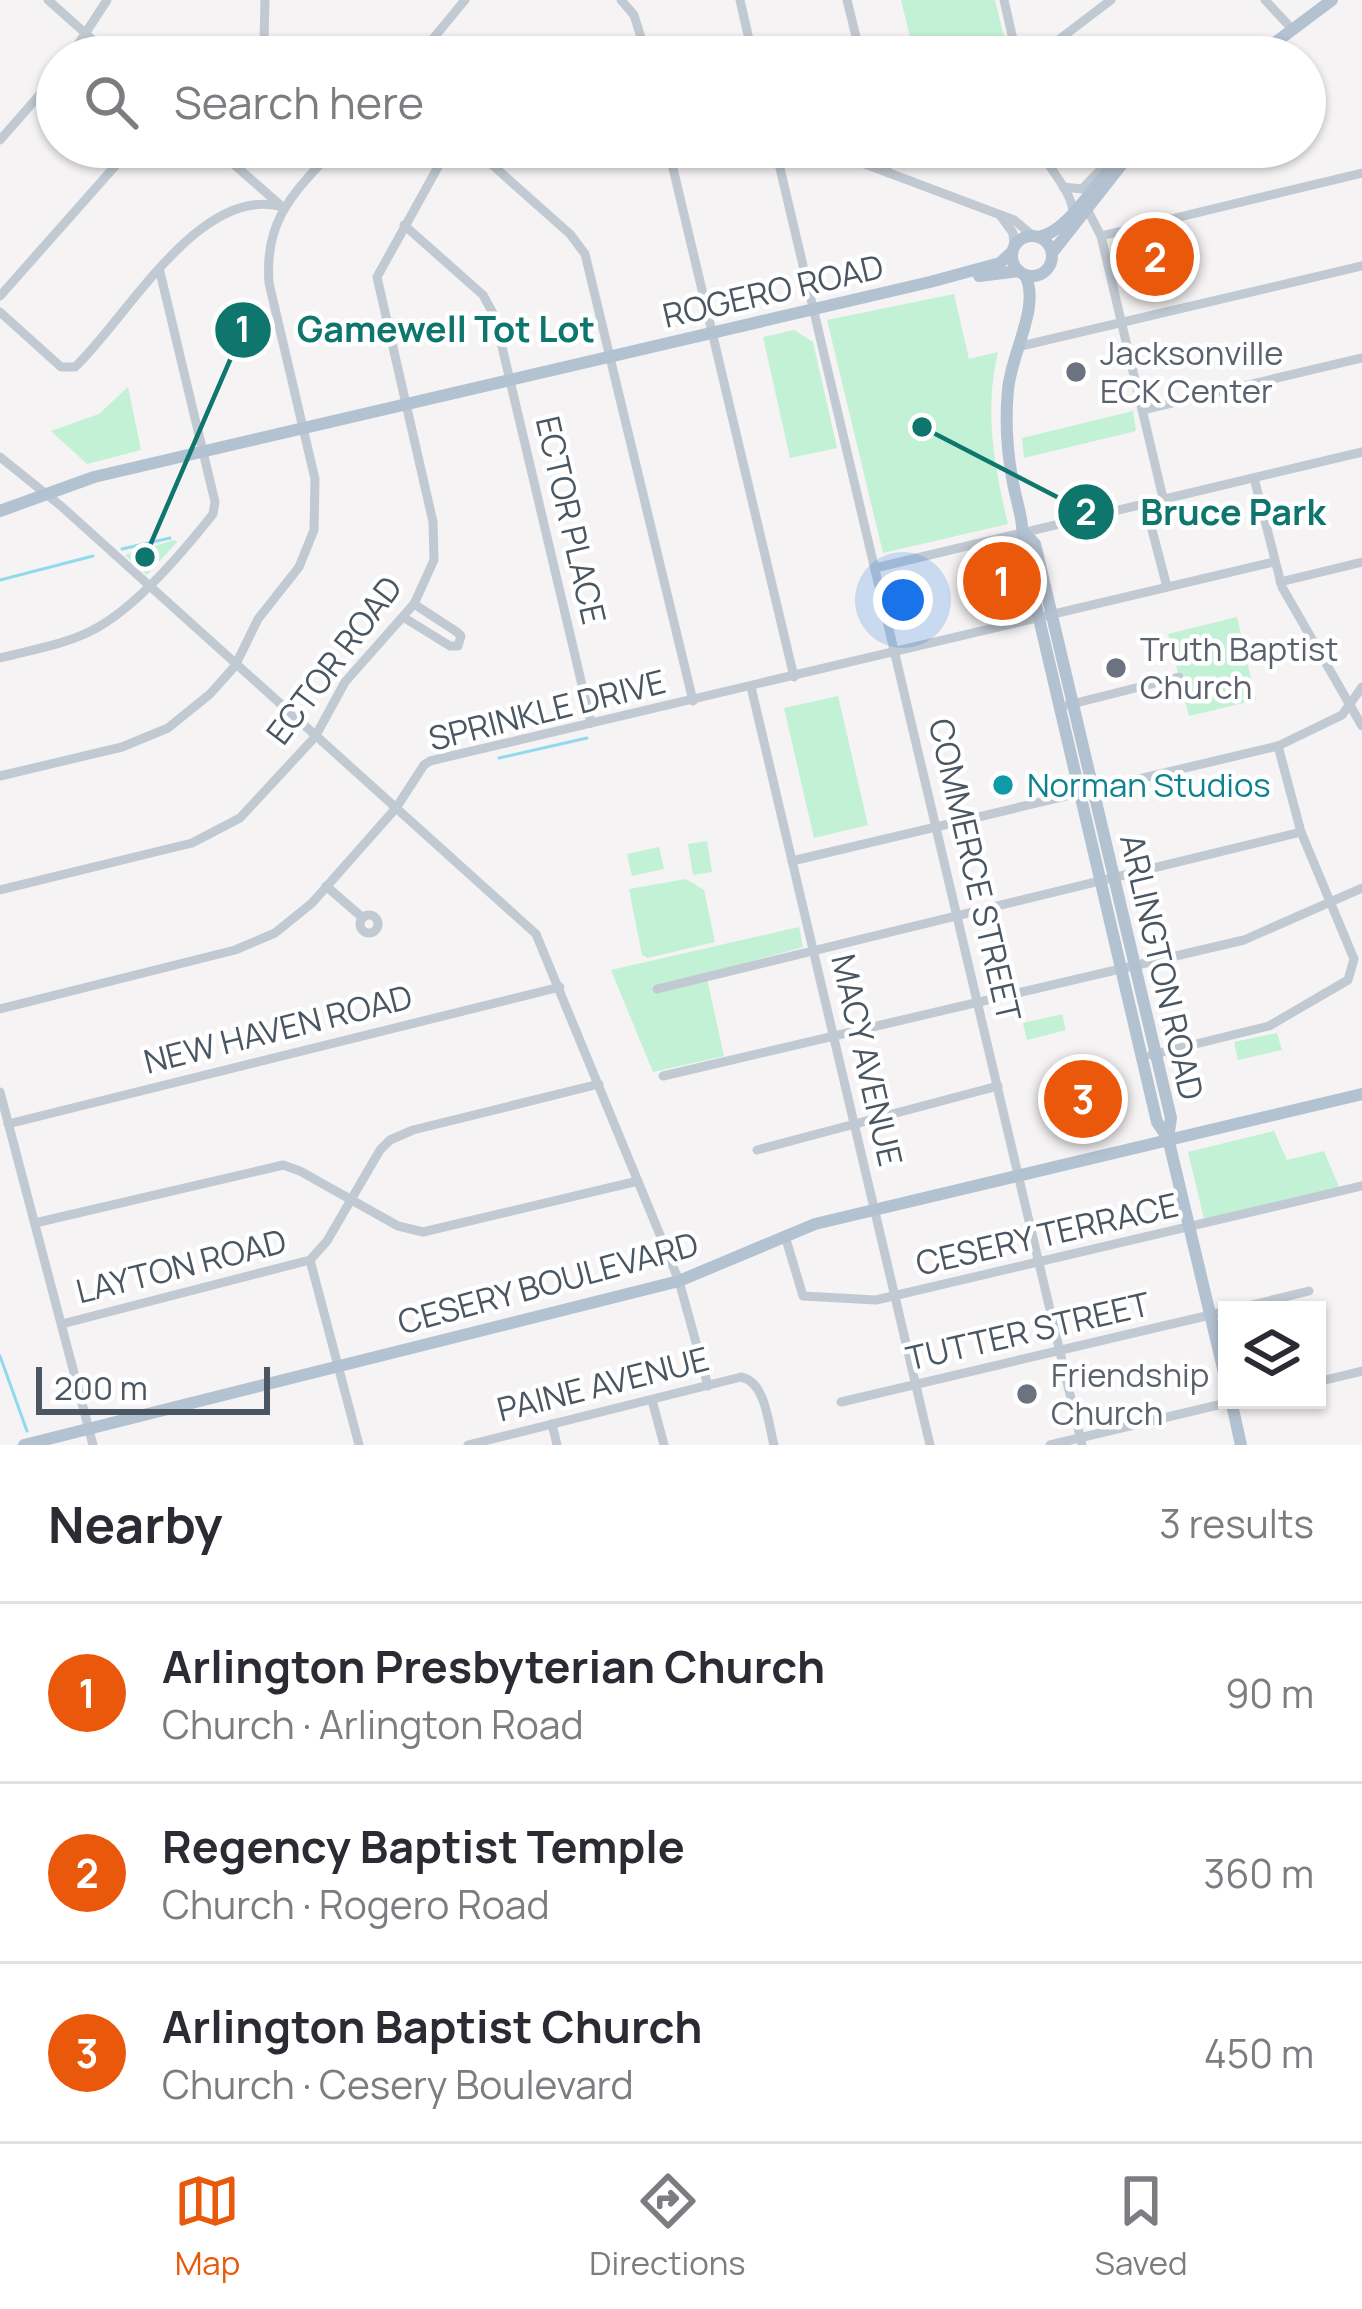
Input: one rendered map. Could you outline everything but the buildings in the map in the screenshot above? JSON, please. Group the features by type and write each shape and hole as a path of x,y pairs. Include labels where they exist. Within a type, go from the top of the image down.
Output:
{"main road":[{"path":"1285,36 1332,0"},
{"path":"1080,210 1045,272 1022,273 1013,249 1056,232 1116,168"},
{"path":"1036,237 1052,253"},
{"name":"ROGERO ROAD","path":"0,511 94,477 930,282 1000,263 1013,249"},
{"name":"ARLINGTON ROAD","path":"1026,318 1036,309 1045,272"},
{"name":"ROGERO ROAD","path":"930,282 1022,273"},
{"name":"ARLINGTON ROAD","path":"1022,273 1033,296 1008,388 1007,446 1024,532 1022,546 1045,615 1149,1055 1157,1122 1168,1138 1218,1348"},
{"name":"CESERY BOULEVARD","path":"23,1445 679,1281 785,1236 874,1209 1362,1094"},
{"path":"1235,1409 1241,1445"}],"street":[{"path":"48,0 89,36"},
{"path":"84,36 107,0"},
{"path":"264,36 265,0"},
{"path":"435,36 465,0"},
{"path":"621,0 634,15 640,36"},
{"path":"740,0 748,36"},
{"path":"847,0 856,36"},
{"path":"1004,0 1012,36"},
{"path":"1064,36 1111,0"},
{"path":"1265,0 1293,30"},
{"path":"0,140 36,99"},
{"path":"0,296 113,168"},
{"path":"238,168 283,207"},
{"path":"0,776 122,747 168,728 235,666 258,619 299,567 314,530 315,478 269,283 269,251 283,207 317,168"},
{"name":"ECTOR ROAD","path":"0,890 217,833 263,796 315,737 345,682 414,604 429,577 435,542 377,278 436,168"},
{"path":"495,168 581,248 693,701"},
{"path":"673,168 794,676"},
{"name":"COMMERCE STREET","path":"780,168 1082,1442"},
{"path":"875,168 1014,220 1036,237"},
{"path":"887,168 888,173"},
{"path":"1049,168 1101,236 1163,498"},
{"path":"1064,187 1082,189 1102,168"},
{"path":"1101,236 1362,173"},
{"path":"0,312 61,367 71,368 215,216 244,207 283,207"},
{"path":"1000,215 1012,233 1013,249"},
{"name":"ECTOR PLACE","path":"404,225 490,305 592,723"},
{"path":"1016,347 1362,266"},
{"path":"0,658 87,633 128,606 213,514 160,272"},
{"path":"1142,410 1362,358"},
{"path":"875,568 1362,452"},
{"path":"0,457 536,934 679,1281 708,1385"},
{"path":"1254,478 1280,582 1362,726"},
{"path":"1145,503 1167,587"},
{"name":"SPRINKLE DRIVE","path":"0,1009 256,942 292,921 326,886 430,761 1274,562"},
{"path":"1280,582 1362,562"},
{"path":"403,617 450,646 458,646 458,632 414,604"},
{"path":"1065,705 1179,677"},
{"name":"MACY AVENUE","path":"751,687 930,1445"},
{"path":"792,861 1278,746 1342,715 1362,687"},
{"path":"1149,1055 1269,1025 1348,980 1353,972 1354,959 1301,832 1278,746"},
{"path":"657,989 1301,832"},
{"path":"326,886 363,918"},
{"path":"663,1076 1244,940 1362,888"},
{"name":"NEW HAVEN ROAD","path":"8,1124 560,987"},
{"name":"LAYTON ROAD","path":"62,1324 310,1261 327,1241 380,1150 401,1134 599,1084"},
{"path":"757,1150 998,1086"},
{"path":"0,1092 93,1445"},
{"path":"35,1223 269,1166 300,1171 398,1226 423,1232 638,1181"},
{"name":"CESERY TERRACE","path":"785,1236 802,1296 876,1300 1362,1186"},
{"path":"310,1261 359,1445"},
{"name":"TUTTER STREET","path":"1270,1301 1310,1291"},
{"name":"TUTTER STREET","path":"841,1402 1218,1313"},
{"path":"1326,1380 1362,1372"},
{"name":"PAINE AVENUE","path":"468,1445 742,1377 751,1378 758,1387 773,1445"},
{"path":"652,1400 664,1445"},
{"path":"1050,1445 1082,1442 1218,1405"},
{"path":"552,1424 557,1445"}],"green space":[{"path":"901,0 995,0 1004,36 910,36"},
{"path":"954,294 969,359 998,352 993,438 1008,524 883,553 827,320"},
{"path":"794,330 813,342 837,448 790,458 763,337"},
{"path":"128,387 141,450 87,464 51,431 99,414"},
{"path":"1133,411 1136,431 1024,458 1022,438"},
{"path":"177,542 147,575 125,555"},
{"path":"1237,617 1256,700 1189,716 1168,634"},
{"path":"838,696 868,825 814,838 784,708"},
{"path":"707,841 712,872 693,875 688,844"},
{"path":"659,847 664,869 632,876 627,854"},
{"path":"686,879 704,890 715,942 648,958 642,955 629,889"},
{"path":"799,927 803,947 706,974 724,1056 653,1072 611,970"},
{"path":"1062,1014 1066,1030 1027,1040 1023,1023"},
{"path":"1277,1033 1282,1050 1238,1060 1234,1042"},
{"path":"1274,1131 1287,1160 1324,1151 1339,1187 1204,1219 1188,1152"}],"waterway":[{"path":"122,549 170,538"},
{"path":"0,580 93,556"},
{"path":"499,758 587,738"},
{"path":"0,1356 27,1431"}],"place":[{"name":"Regency Baptist Temple","path":"1155,257"},
{"name":"Jacksonville ECK Center","path":"1076,372"},
{"name":"Bruce Park","path":"922,427"},
{"name":"Gamewell Tot Lot","path":"145,557"},
{"name":"Arlington Presbyterian Church","path":"1002,581"},
{"name":"Truth Baptist Church","path":"1116,668"},
{"name":"Norman Studios","path":"1003,785"},
{"name":"Arlington Baptist Church","path":"1083,1099"},
{"name":"Friendship Church","path":"1027,1394"}]}
